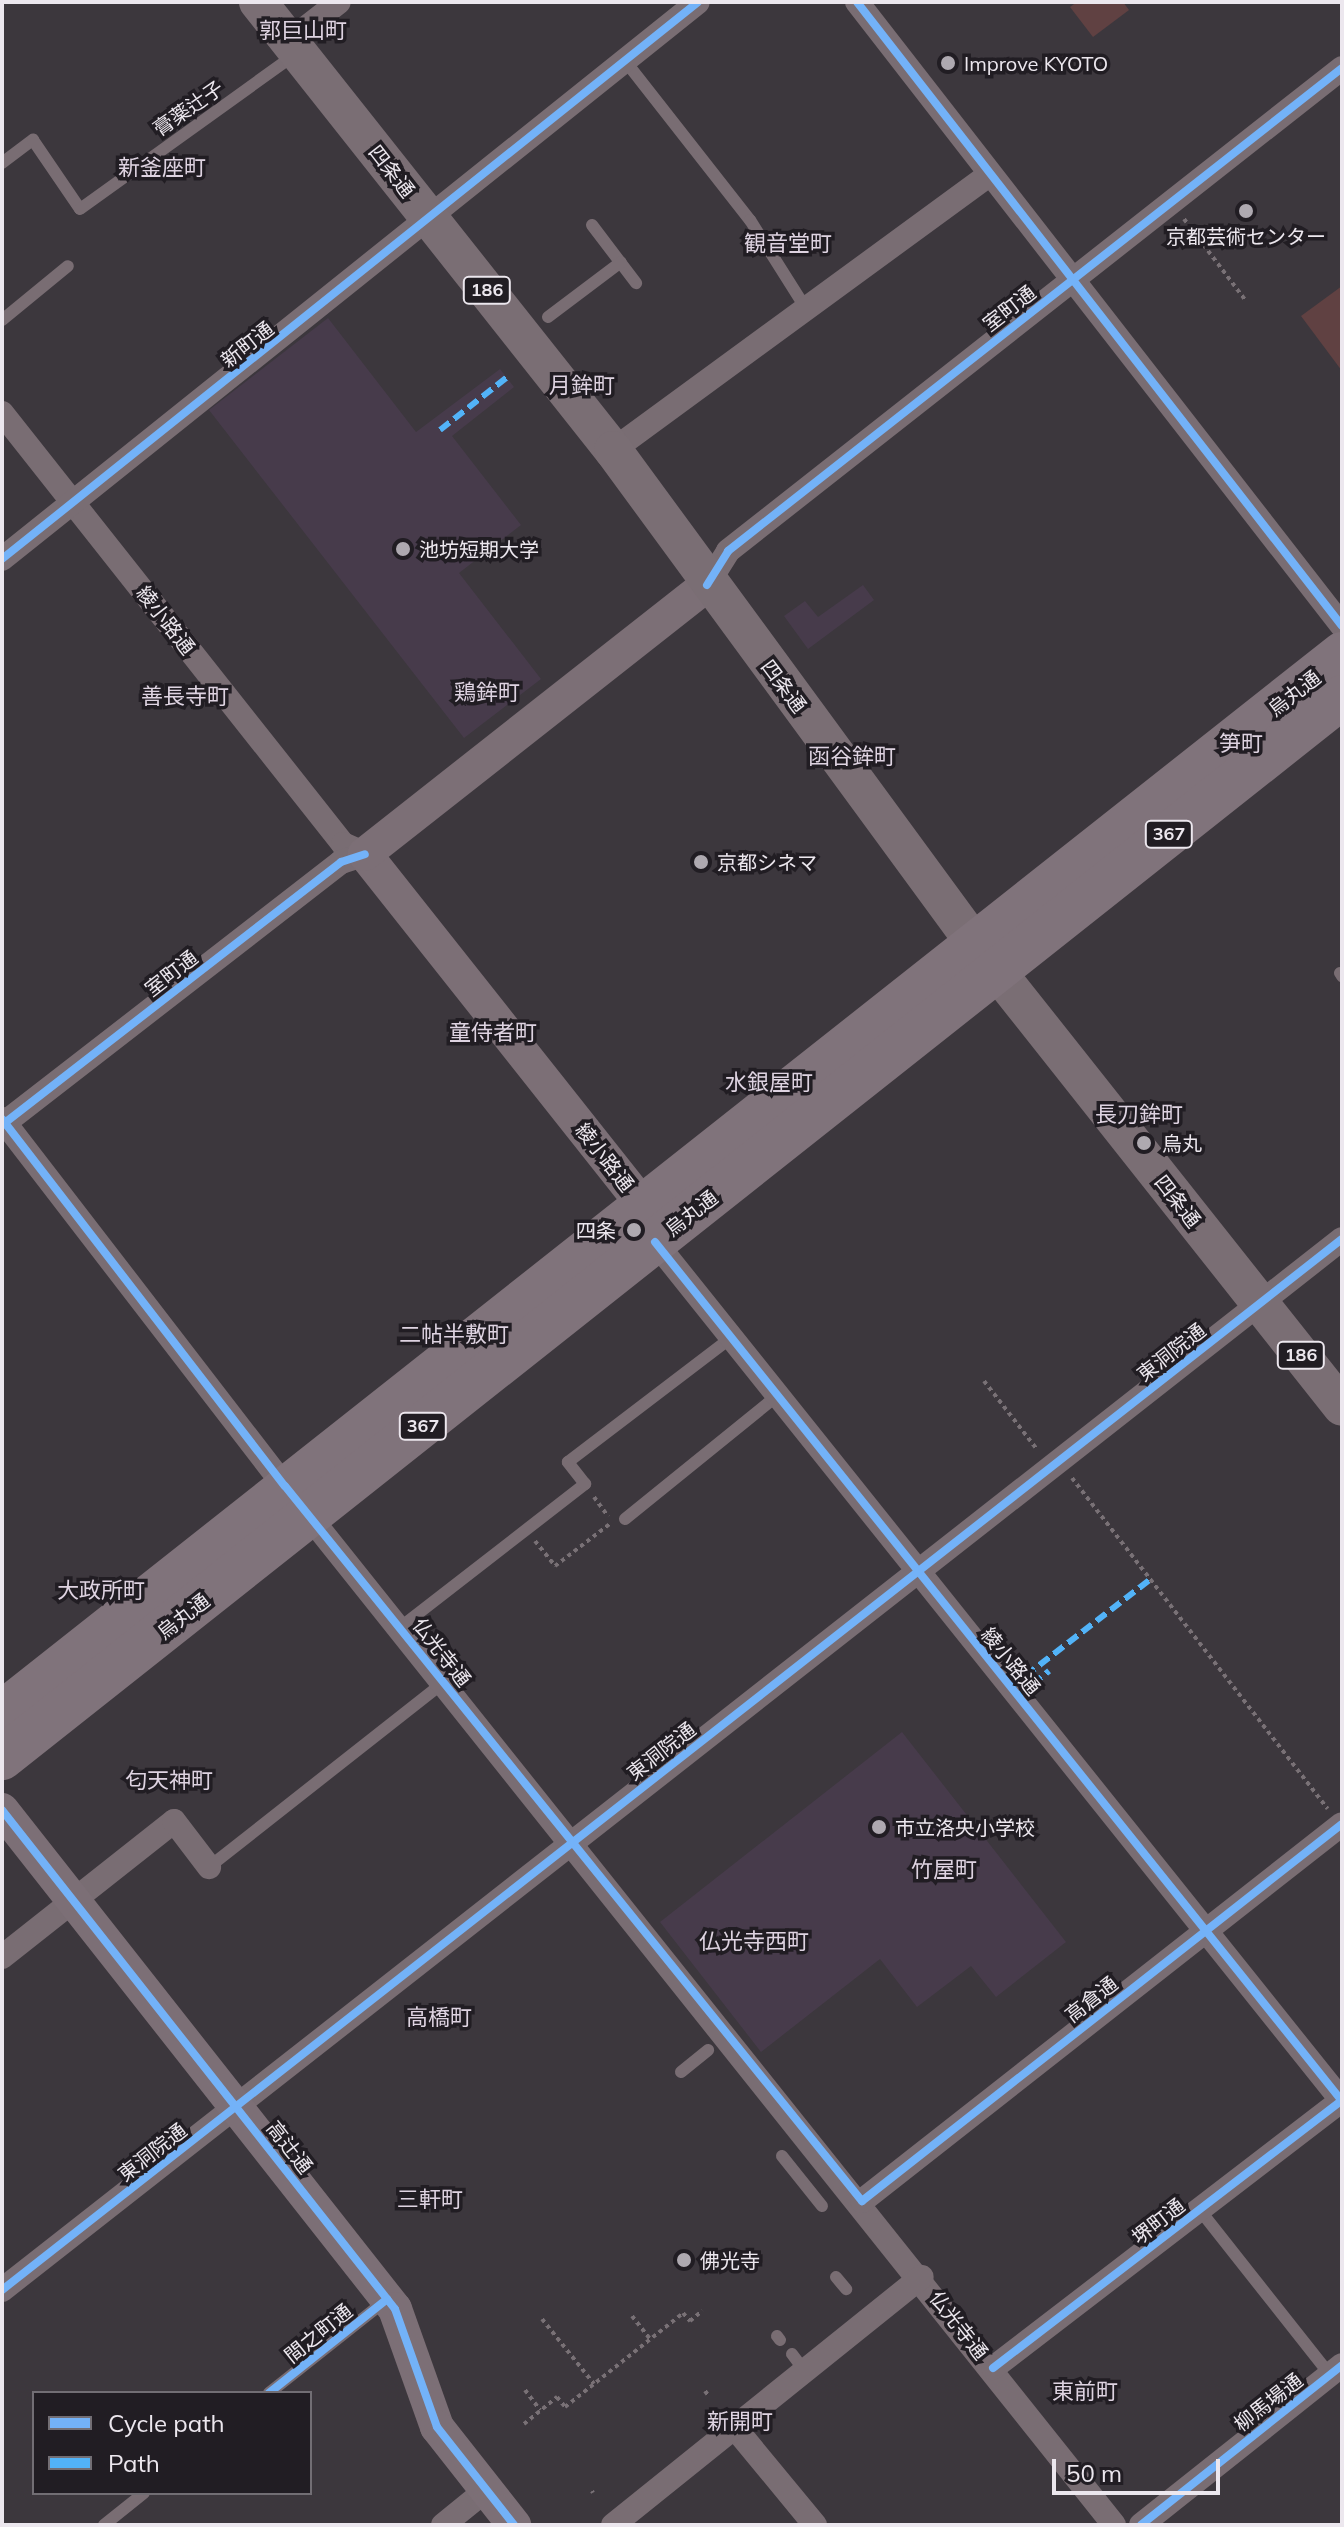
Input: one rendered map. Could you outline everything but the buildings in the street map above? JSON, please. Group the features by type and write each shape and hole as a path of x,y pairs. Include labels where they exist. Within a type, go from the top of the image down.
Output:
{"highway":[{"name":"烏丸通","path":"986,958 1342,654"},
{"name":"烏丸通","path":"2,1713 299,1500 986,958 1342,697"},
{"name":"烏丸通","path":"2,1758 299,1500"}],"main road":[{"name":"四条通","path":"258,2 613,450 707,585 986,958 1342,1407"}],"street":[{"path":"294,46 339,2"},
{"name":"新町通","path":"2,559 431,219 698,2"},
{"path":"857,2 1068,281 1342,626"},
{"name":"室町通","path":"3,1123 341,862 365,854 707,585 728,551 1342,68"},
{"path":"613,450 988,176"},
{"name":"綾小路通","path":"2,413 343,844 365,854 649,1224 731,1338 1342,2100"},
{"name":"仏光寺通","path":"3,1123 570,1842 716,2044 922,2277 1114,2525"},
{"name":"東洞院通","path":"2,2290 1342,1239"},
{"name":"高辻通","path":"2,1810 387,2299 437,2427 514,2525"},
{"path":"2,1957 174,1821 209,1867"},
{"name":"高倉通","path":"850,2194 1207,1929 1341,1824"},
{"name":"堺町通","path":"993,2368 1342,2100"},
{"path":"613,2525 735,2428 798,2363 865,2313 922,2277"},
{"name":"柳馬場通","path":"1141,2525 1336,2370"},
{"path":"735,2428 815,2525"},
{"path":"443,2525 486,2490"}],"lane":[{"name":"膏薬辻子","path":"2,163 33,140 80,209 294,46"},
{"path":"626,62 750,220 807,310"},
{"path":"592,225 636,283"},
{"path":"548,317 621,262"},
{"path":"2,320 68,266"},
{"path":"402,1626 585,1484 568,1462 731,1338"},
{"path":"625,1519 777,1396"},
{"path":"209,1867 445,1681"},
{"path":"681,2072 716,2044"},
{"path":"782,2156 820,2206"},
{"path":"1199,2209 1336,2370"},
{"path":"836,2277 846,2289"},
{"name":"間之町通","path":"272,2391 387,2299"},
{"path":"104,2525 142,2495"}],"path":[{"path":"1171,201 1246,301"},
{"path":"984,1381 1055,1464 1341,1824"},
{"path":"527,1529 555,1566 612,1522 585,1484"},
{"path":"524,2424 557,2397 565,2407 683,2313 690,2321 702,2311"},
{"path":"632,2316 650,2339"},
{"path":"542,2319 594,2384"},
{"path":"525,2390 540,2410"}],"shaded area":[{"path":"1077,2 1123,2 1129,10 1093,37 1070,7"},
{"path":"1342,286 1342,371 1301,316"},
{"name":"池坊短期大学","path":"328,318 416,432 500,369 514,387 452,436 521,525 459,573 541,679 464,738 209,410"},
{"path":"863,585 874,600 808,649 784,616 805,601 818,617"},
{"name":"市立洛央小学校","path":"902,1732 1066,1942 996,1997 971,1966 917,2007 880,1959 761,2052 660,1922"}],"marked path":[{"path":"440,430 510,375"},
{"path":"1011,1687 1152,1578"},
{"path":"1018,1696 1049,1671"}],"cycle path":[{"path":"2,559 698,2"},
{"path":"857,2 1342,626"},
{"path":"707,585 728,551 1342,68"},
{"path":"2,1125 341,862 365,854"},
{"path":"2,1119 285,1486 862,2201 1342,1824"},
{"path":"2,2290 1342,1239"},
{"path":"655,1242 1342,2101"},
{"path":"2,1810 395,2309 437,2427 514,2525"},
{"path":"993,2368 1342,2100"},
{"path":"272,2391 387,2299"},
{"path":"1141,2525 1342,2365"}],"place":[{"name":"Improve KYOTO","path":"948,63"},
{"name":"京都芸術センター","path":"1246,211"},
{"name":"池坊短期大学","path":"403,549"},
{"name":"京都シネマ","path":"701,862"},
{"name":"烏丸","path":"1144,1143"},
{"name":"四条","path":"634,1230"},
{"name":"市立洛央小学校","path":"879,1827"},
{"name":"佛光寺","path":"684,2260"}],"district":[{"name":"郭巨山町","path":"303,31"},
{"name":"新釜座町","path":"162,168"},
{"name":"観音堂町","path":"788,244"},
{"name":"月鉾町","path":"582,386"},
{"name":"鶏鉾町","path":"487,693"},
{"name":"善長寺町","path":"185,697"},
{"name":"笋町","path":"1241,744"},
{"name":"函谷鉾町","path":"852,757"},
{"name":"童侍者町","path":"493,1033"},
{"name":"水銀屋町","path":"769,1083"},
{"name":"長刀鉾町","path":"1139,1115"},
{"name":"二帖半敷町","path":"454,1335"},
{"name":"大政所町","path":"101,1591"},
{"name":"匂天神町","path":"169,1781"},
{"name":"竹屋町","path":"944,1870"},
{"name":"仏光寺西町","path":"754,1942"},
{"name":"高橋町","path":"439,2018"},
{"name":"三軒町","path":"430,2200"},
{"name":"東前町","path":"1085,2392"},
{"name":"新開町","path":"740,2422"}]}
